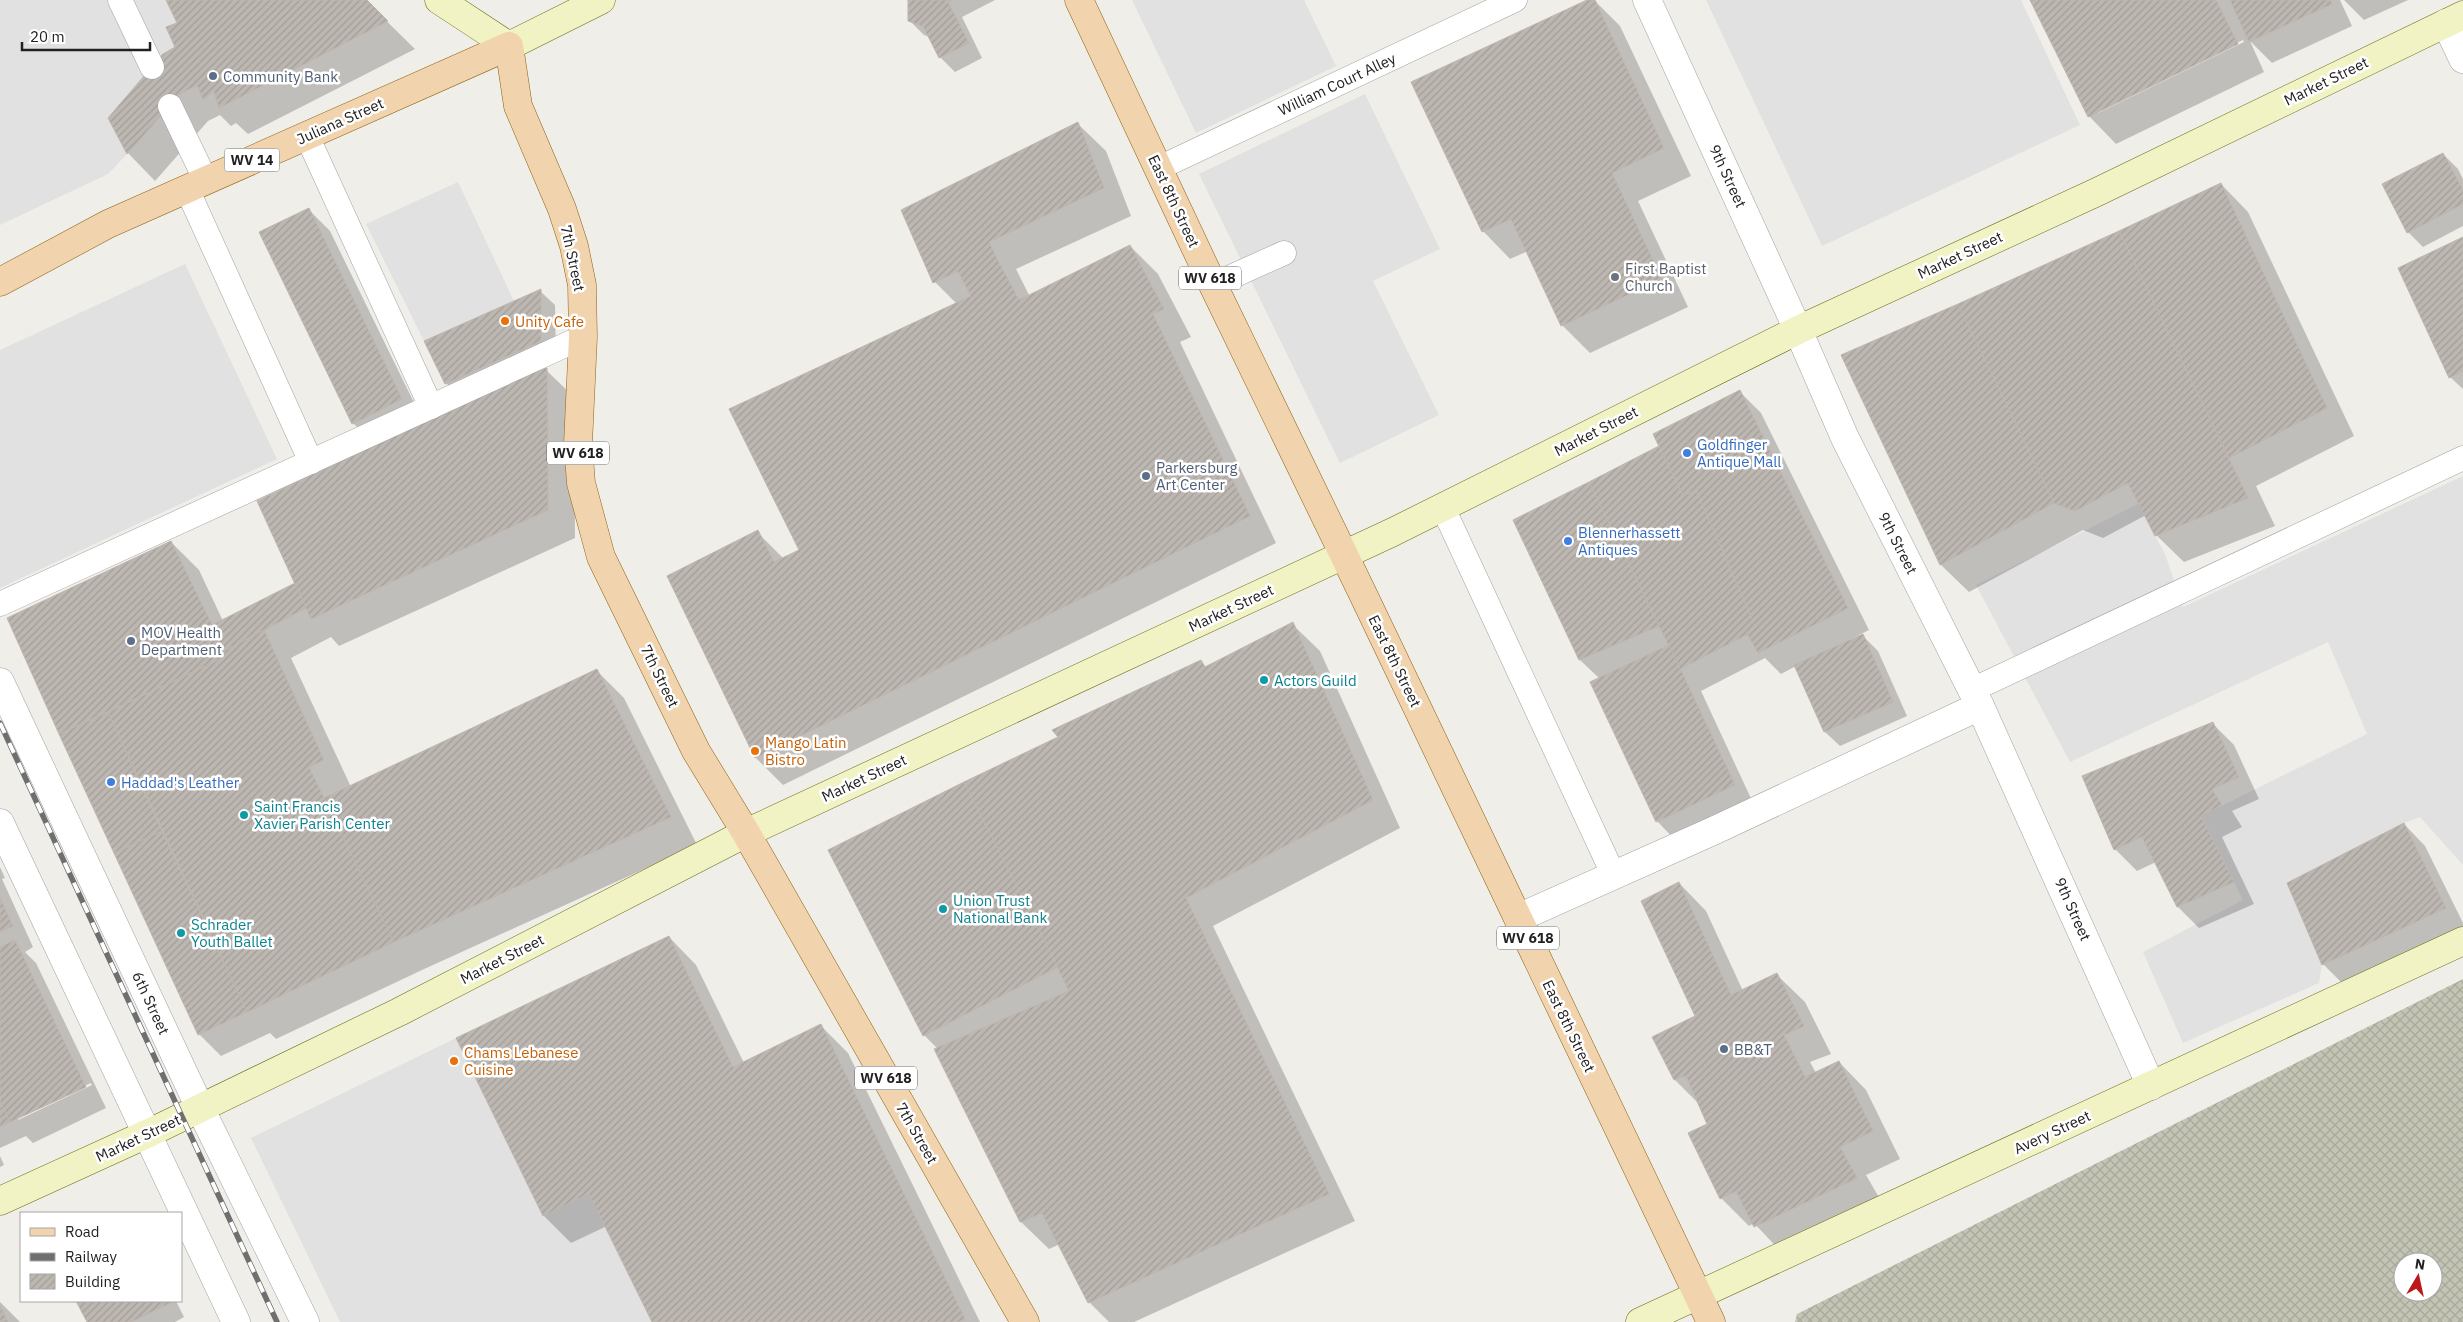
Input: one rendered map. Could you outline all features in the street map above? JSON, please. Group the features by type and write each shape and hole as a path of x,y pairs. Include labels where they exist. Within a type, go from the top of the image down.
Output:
{"main road":[{"name":"East 8th Street","path":"1079,0 1213,285 1711,1322"},
{"name":"Juliana Street","path":"0,282 108,224 509,46"},
{"name":"7th Street","path":"509,46 518,106 562,208 574,246 582,285 583,337 578,408 578,454 581,483 601,557 696,751 746,833 1025,1322"}],"street":[{"path":"438,0 509,46"},
{"name":"Juliana Street","path":"509,46 600,0"},
{"name":"9th Street","path":"1647,0 1798,330 1845,438 1976,698 2151,1086"},
{"path":"2454,19 2463,59"},
{"name":"Market Street","path":"0,1201 148,1133 399,1012 746,833 1443,508 1798,330 2106,188 2454,19"},
{"name":"6th Street","path":"0,682 200,1108 305,1322"},
{"path":"1518,918 1614,876 1976,698"},
{"path":"0,823 236,1322"},
{"name":"Avery Street","path":"1640,1322 2463,941"}],"lane":[{"path":"120,0 152,67"},
{"name":"William Court Alley","path":"1159,168 1515,0"},
{"path":"170,106 196,185 311,462"},
{"path":"306,136 431,407"},
{"path":"1213,285 1284,253"},
{"path":"0,604 583,337"},
{"path":"1976,698 2463,458"},
{"path":"1443,508 1614,876"}],"shaded area":[{"path":"0,0 166,0 177,23 166,27 175,47 163,54 108,118 127,154 108,174 0,225"},
{"path":"1132,0 1304,0 1336,66 1196,133"},
{"path":"1706,0 2021,0 2080,125 1822,246"},
{"path":"1365,94 1440,249 1373,281 1439,415 1340,463 1199,174"},
{"path":"458,182 514,301 424,341 366,224"},
{"path":"185,264 277,459 0,588 0,350"},
{"path":"2463,476 2463,865 2420,817 2404,823 2287,883 2322,965 2319,983 2183,1043 2143,952 2243,900 2201,816 2367,734 2328,642 2070,762 1976,585 2138,504 2165,554 2183,607"},
{"path":"2463,979 2463,1322 1795,1322 1797,1314"},
{"path":"456,1038 543,1216 589,1194 652,1322 340,1322 251,1138"}],"building":[{"name":"Community Bank","path":"166,0 367,0 388,21 219,108 214,92 203,99 197,85 180,94 127,154 108,118 163,54 175,47 166,27 177,23"},
{"path":"908,0 952,0 948,2 969,43 939,58 923,26 908,21"},
{"path":"1587,0 1595,0 1664,148 1612,173 1662,279 1561,326 1511,219 1482,232 1411,82"},
{"path":"2030,0 2216,0 2238,44 2088,117"},
{"path":"2230,0 2330,0 2332,4 2249,42"},
{"path":"1078,122 1104,188 989,242 1019,300 1130,245 1164,309 1153,314 1250,516 755,758 667,576 758,530 774,562 799,550 729,409 971,296 958,271 933,283 901,210"},
{"path":"2443,153 2463,190 2463,204 2407,233 2382,184"},
{"path":"2221,183 2327,408 2229,458 2119,231"},
{"path":"309,208 402,399 352,424 259,232"},
{"path":"2119,231 2248,498 2155,536 2128,483 2075,511 2054,503 1958,304"},
{"path":"2463,237 2463,371 2449,378 2398,268"},
{"name":"Unity Cafe","path":"541,289 541,341 445,384 424,341"},
{"path":"1958,304 2054,503 1940,565 1841,355"},
{"path":"539,368 547,368 548,510 311,619 257,501"},
{"path":"1740,390 1848,608 1758,653 1744,628 1753,621 1696,490 1683,496 1653,434"},
{"path":"1659,446 1683,496 1696,490 1753,621 1744,628 1748,634 1680,669 1589,482"},
{"path":"1589,482 1659,626 1579,660 1513,520"},
{"name":"MOV Health Department","path":"171,541 212,625 295,583 306,608 224,651 227,656 59,734 7,618"},
{"path":"1293,622 1373,800 1186,898 1329,1194 1088,1303 1042,1213 1020,1222 934,1049 1069,991 964,782 1058,737 1052,730 1201,660 1205,667"},
{"name":"Saint Francis Xavier Parish Center","path":"264,630 324,760 309,767 394,942 247,1012 108,712 227,656 224,651"},
{"path":"1863,634 1893,702 1824,732 1794,665"},
{"path":"1669,645 1735,785 1656,822 1590,682"},
{"path":"597,669 671,817 394,942 324,798"},
{"name":"Haddad's Leather","path":"108,712 162,831 114,853 59,734"},
{"path":"2213,722 2239,777 2212,789 2222,805 2201,816 2234,882 2177,907 2142,837 2114,850 2082,776"},
{"name":"Union Trust National Bank","path":"964,782 1058,967 923,1036 828,850"},
{"path":"2404,823 2446,908 2322,965 2287,883"},
{"name":"Schrader Youth Ballet","path":"162,831 247,1012 198,1035 114,853"},
{"name":"BB&T","path":"1679,882 1731,995 1777,973 1804,1026 1784,1035 1805,1077 1839,1061 1873,1131 1840,1147 1857,1178 1754,1227 1736,1191 1720,1199 1688,1133 1707,1124 1686,1076 1674,1080 1652,1037 1695,1016 1641,901"},
{"path":"0,898 13,926 0,932"},
{"path":"669,936 733,1067 821,1024 965,1319 958,1322 652,1322 589,1194 543,1216 456,1038"},
{"path":"15,940 86,1087 10,1122 0,1101 0,947"},
{"path":"0,1101 10,1122 0,1127"},
{"path":"77,1302 170,1303 131,1322 87,1322"},
{"path":"0,1306 8,1322 0,1322"}],"railway":[{"path":"0,723 277,1322"}],"place":[{"name":"Community Bank","path":"213,76"},
{"name":"First Baptist Church","path":"1615,277"},
{"name":"Unity Cafe","path":"505,321"},
{"name":"Goldfinger Antique Mall","path":"1687,453"},
{"name":"Parkersburg Art Center","path":"1146,476"},
{"name":"Blennerhassett Antiques","path":"1568,541"},
{"name":"MOV Health Department","path":"131,641"},
{"name":"Actors Guild","path":"1264,680"},
{"name":"Mango Latin Bistro","path":"755,751"},
{"name":"Haddad's Leather","path":"111,782"},
{"name":"Saint Francis Xavier Parish Center","path":"244,815"},
{"name":"Union Trust National Bank","path":"943,909"},
{"name":"Schrader Youth Ballet","path":"181,933"},
{"name":"BB&T","path":"1724,1049"},
{"name":"Chams Lebanese Cuisine","path":"454,1061"}]}
